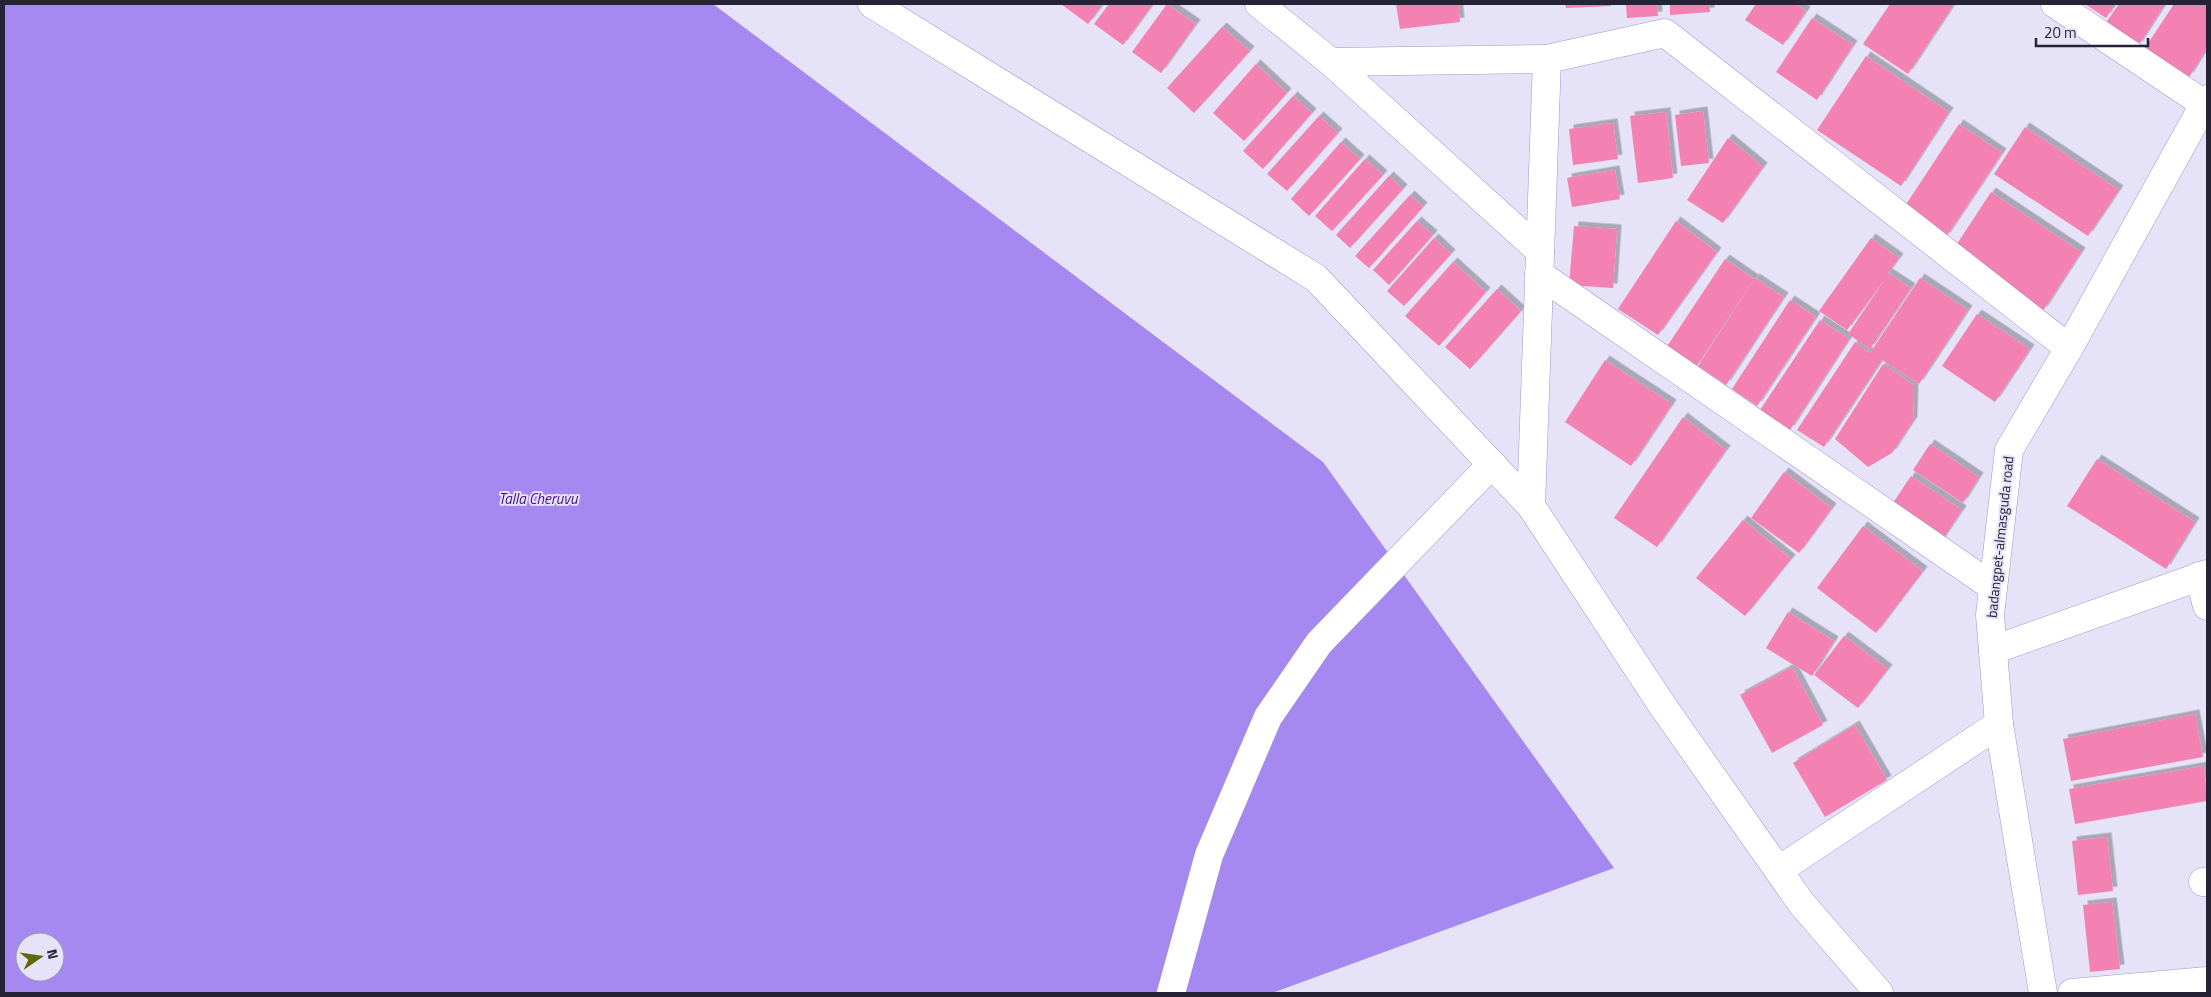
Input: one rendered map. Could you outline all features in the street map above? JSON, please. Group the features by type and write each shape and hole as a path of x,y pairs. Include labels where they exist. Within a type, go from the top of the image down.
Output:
{"street":[{"path":"872,4 1316,278 1531,506 1664,708 1802,904 1879,993"},
{"path":"1258,4 1331,62 1540,262 1993,587"},
{"path":"2054,4 2206,101"},
{"path":"1331,62 1547,59 1665,33 2068,348"},
{"path":"1531,506 1547,59"},
{"name":"badangpet-almasguda road","path":"2043,993 1999,724 1990,615 2009,450 2206,101"},
{"path":"1171,993 1209,856 1268,717 1319,643 1492,464"},
{"path":"1993,650 2203,575 2207,606"},
{"path":"1779,870 1999,724"},
{"path":"2072,993 2207,981"}],"water":[{"name":"Talla Cheruvu","path":"4,4 713,4 1323,462 1614,868 1272,993 4,993"}],"building":[{"path":"1061,4 1103,4 1088,24"},
{"path":"1109,4 1153,4 1123,45 1094,24"},
{"path":"1167,4 1196,24 1161,73 1132,52"},
{"path":"1396,4 1458,4 1460,22 1400,29"},
{"path":"1565,4 1610,4 1611,6 1566,8"},
{"path":"1626,4 1657,4 1658,16 1627,18"},
{"path":"1670,4 1709,4 1710,12 1670,15"},
{"path":"1756,4 1795,4 1806,11 1783,45 1745,20"},
{"path":"1890,4 1954,4 1908,74 1863,44"},
{"path":"2085,4 2115,4 2106,18"},
{"path":"2119,4 2165,4 2138,46 2105,24"},
{"path":"2174,4 2207,4 2207,48 2189,77 2145,48"},
{"path":"1812,18 1853,45 1817,100 1776,72"},
{"path":"1222,27 1250,51 1194,113 1167,88"},
{"path":"1866,56 1949,112 1901,186 1817,130"},
{"path":"1256,64 1287,93 1244,141 1213,113"},
{"path":"1293,96 1312,113 1263,169 1243,151"},
{"path":"1703,111 1709,163 1681,166 1675,115"},
{"path":"1666,112 1673,178 1638,183 1630,116"},
{"path":"1319,116 1338,133 1287,191 1267,174"},
{"path":"1613,123 1618,159 1573,165 1569,129"},
{"path":"1959,124 2002,153 1946,237 1903,209"},
{"path":"2025,127 2119,190 2088,236 1994,174"},
{"path":"1728,138 1763,167 1723,223 1687,200"},
{"path":"1341,142 1360,159 1309,216 1291,199"},
{"path":"1365,159 1383,175 1332,231 1315,216"},
{"path":"1615,170 1620,199 1572,207 1567,178"},
{"path":"1389,176 1403,189 1350,248 1336,235"},
{"path":"1991,192 2081,252 2043,311 1953,250"},
{"path":"1410,195 1423,207 1369,268 1355,256"},
{"path":"1417,221 1433,235 1389,285 1373,270"},
{"path":"1676,221 1717,252 1658,335 1618,309"},
{"path":"1574,226 1617,229 1613,288 1569,285"},
{"path":"1434,238 1451,254 1404,306 1387,291"},
{"path":"1871,238 1899,258 1888,273 1911,288 1870,349 1848,334 1888,275 1847,330 1819,311"},
{"path":"1725,259 1754,279 1696,367 1666,348"},
{"path":"1453,262 1486,292 1439,346 1405,316"},
{"path":"1755,278 1784,297 1726,385 1698,366"},
{"path":"1920,278 1968,310 1919,384 1882,360 1824,447 1797,430 1855,342 1870,353"},
{"path":"1497,289 1521,311 1470,369 1445,347"},
{"path":"1790,300 1816,317 1757,406 1732,389"},
{"path":"1977,314 2030,349 1995,402 1942,366"},
{"path":"1820,320 1849,339 1790,430 1760,410"},
{"path":"1605,360 1672,404 1631,466 1565,422"},
{"path":"1883,364 1914,385 1913,421 1892,453 1868,467 1835,439"},
{"path":"1683,417 1726,450 1657,547 1614,518"},
{"path":"1930,444 1979,477 1963,503 1913,470"},
{"path":"2097,459 2195,522 2166,569 2067,506"},
{"path":"1784,472 1832,508 1799,553 1751,518"},
{"path":"1911,476 1962,510 1940,543 1889,509"},
{"path":"1743,520 1791,559 1745,616 1696,578"},
{"path":"1863,526 1923,571 1876,633 1817,588"},
{"path":"1788,612 1834,641 1812,676 1766,648"},
{"path":"1844,636 1888,669 1858,708 1814,675"},
{"path":"1792,667 1823,725 1772,753 1740,695"},
{"path":"2195,714 2203,757 2071,781 2063,739"},
{"path":"1855,725 1887,780 1825,817 1793,763"},
{"path":"2204,766 2207,801 2075,824 2069,789"},
{"path":"2107,837 2113,891 2078,895 2072,841"},
{"path":"2112,902 2120,969 2090,972 2083,905"}]}
